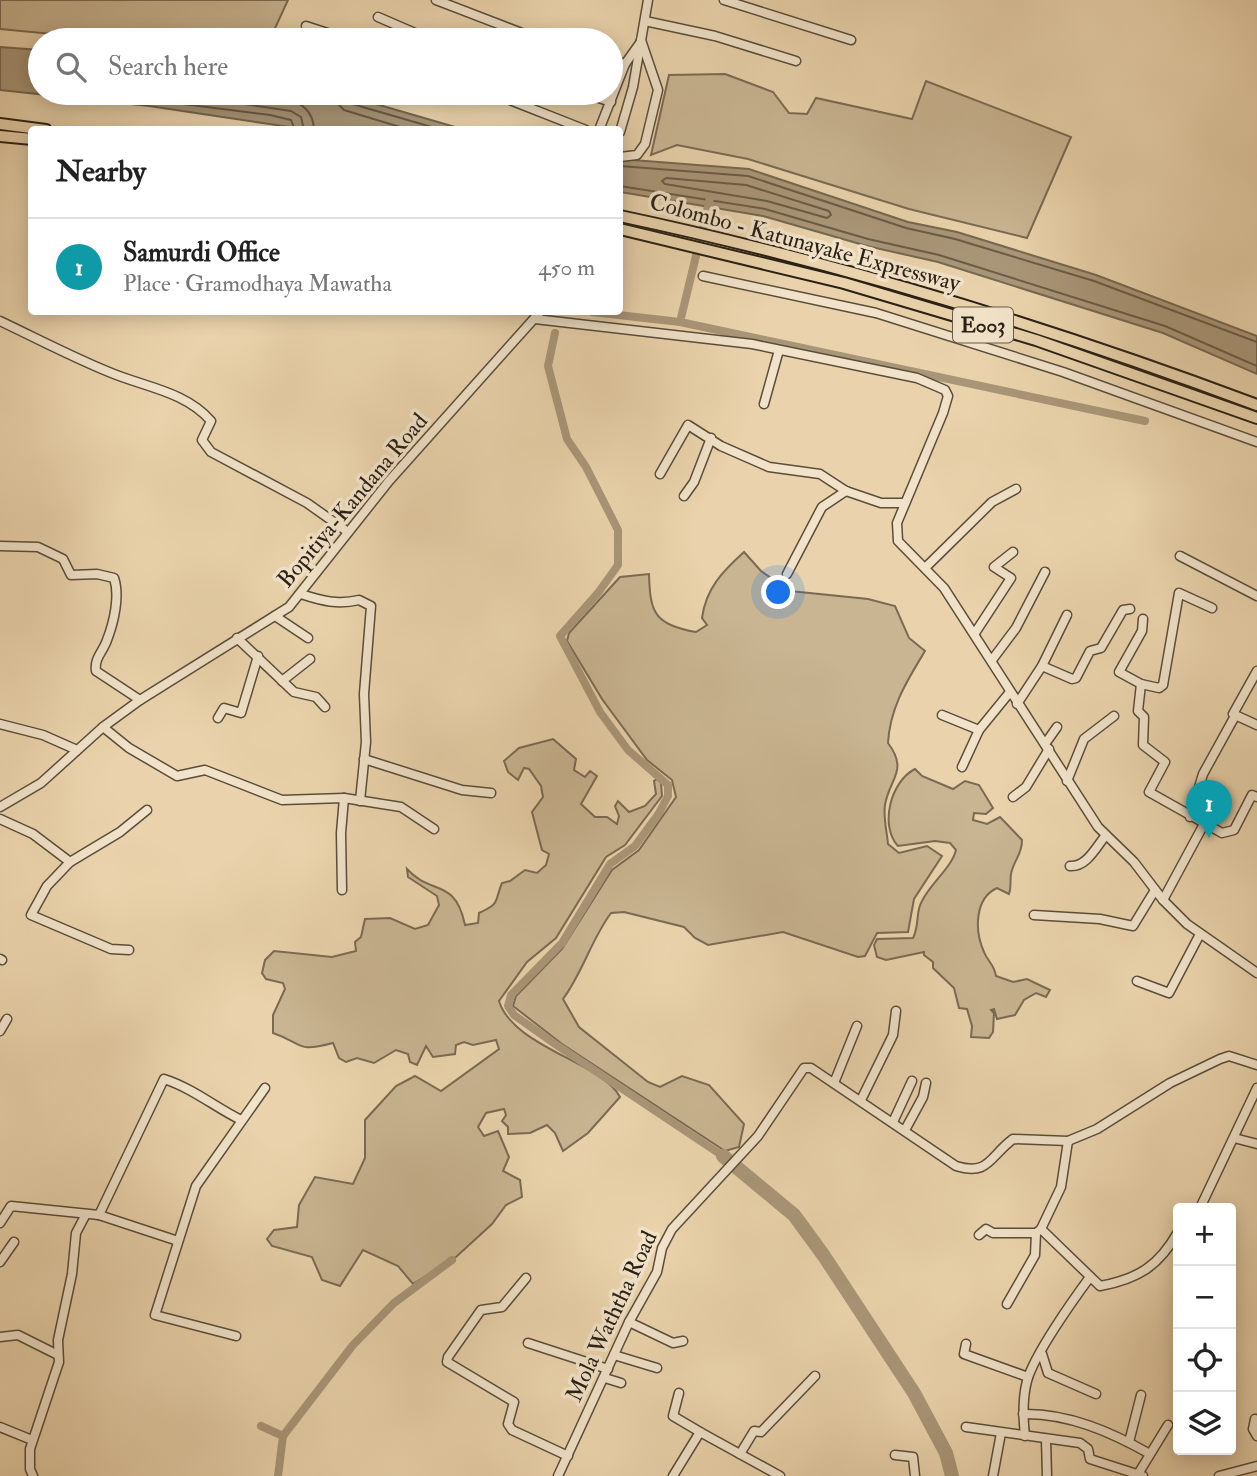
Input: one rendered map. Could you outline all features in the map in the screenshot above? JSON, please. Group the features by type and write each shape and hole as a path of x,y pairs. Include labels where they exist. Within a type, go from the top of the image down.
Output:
{"highway":[{"path":"0,124 28,128"},
{"path":"0,136 28,139"},
{"name":"Colombo - Katunayake Expressway","path":"623,217 879,280 1006,317 1137,360 1257,405"},
{"name":"Colombo - Katunayake Expressway","path":"623,230 844,283 1036,340 1257,418"}],"street":[{"path":"436,0 509,28"},
{"path":"621,126 648,0"},
{"path":"724,0 851,40"},
{"path":"378,17 403,28"},
{"path":"645,21 715,36 796,61"},
{"path":"306,26 312,28"},
{"path":"623,69 641,40"},
{"path":"623,157 637,155 645,144 658,90 641,40"},
{"path":"522,105 576,126"},
{"path":"600,126 610,105"},
{"path":"704,276 876,313 1063,372 1257,442"},
{"path":"537,315 691,335 779,350 917,378 945,390 947,402 897,523 896,536 944,588 1067,781 1106,835 1134,862 1163,900 1200,934 1257,973"},
{"name":"Bopitiya-Kandana Road","path":"0,807 41,783 103,727 139,700 275,616 301,594 389,481 537,315"},
{"path":"0,321 110,373 181,398 199,408 211,421 202,440 211,452 307,503 348,533"},
{"path":"764,404 779,350"},
{"path":"660,474 688,425 721,446 769,467 820,474 846,491 881,503 905,503"},
{"path":"684,496 694,482 711,438"},
{"path":"925,568 992,502 1016,489"},
{"path":"787,574 822,507 846,491"},
{"path":"0,546 38,547 63,559 71,575 97,574 114,578 117,590 111,622 106,643 95,662 96,671 139,700"},
{"path":"975,633 1011,578 994,567 1013,552"},
{"path":"1180,556 1257,596"},
{"path":"992,660 1016,628 1045,572"},
{"path":"1143,619 1142,631 1119,672 1141,684 1159,688 1163,685 1179,593 1212,608"},
{"path":"301,594 325,602 359,600 372,606 364,694 364,759 360,801"},
{"path":"1042,666 1072,679 1076,678 1090,651 1101,648 1123,610 1129,609"},
{"path":"1017,704 1042,666 1067,615"},
{"path":"275,616 308,638"},
{"path":"237,638 294,692 316,697 325,707"},
{"path":"218,718 224,708 241,713 258,656"},
{"path":"282,681 310,659"},
{"path":"1189,817 1203,774 1236,716 1235,708 1257,671"},
{"path":"1141,684 1138,711 1144,717 1143,745 1165,762 1149,792 1189,817 1222,833 1234,830 1252,795 1257,797"},
{"path":"962,767 979,730 1010,692"},
{"path":"942,715 979,730"},
{"path":"1067,781 1084,738 1114,716"},
{"path":"1236,716 1257,725"},
{"path":"0,724 43,735 77,750"},
{"path":"103,727 129,748 177,776 205,770 215,771 282,800 344,798 401,807 435,830"},
{"path":"1013,797 1026,786 1057,727"},
{"path":"364,759 462,790 491,793"},
{"path":"342,890 341,833 344,798"},
{"path":"129,950 111,949 31,915 47,886 70,862 120,832 147,810"},
{"path":"0,820 33,834 70,862"},
{"path":"1163,900 1204,824"},
{"path":"1070,866 1076,867 1086,860 1106,835"},
{"path":"1034,915 1100,919 1133,926 1156,890"},
{"path":"1137,981 1169,993 1200,934"},
{"path":"861,1100 894,1035 896,1011"},
{"path":"0,1031 7,1018"},
{"path":"834,1083 857,1026"},
{"path":"1007,1304 1035,1255 1038,1231 1060,1186 1068,1141 1097,1129 1170,1083 1220,1059 1229,1056 1257,1065"},
{"name":"Mola Waththa Road","path":"558,1476 629,1322 657,1272 662,1248 672,1229 734,1163 780,1106 804,1068 811,1068 861,1100 956,1166 975,1171 983,1168 1013,1139 1068,1141"},
{"path":"99,1215 164,1079 200,1095 208,1103 241,1120"},
{"path":"893,1122 912,1081"},
{"path":"905,1130 923,1097 926,1083"},
{"path":"236,1336 155,1315 196,1186 265,1088"},
{"path":"1202,1203 1257,1088"},
{"path":"1234,1138 1257,1144"},
{"path":"0,1223 11,1206 99,1215 178,1241"},
{"path":"33,1476 30,1469 32,1440 57,1368 76,1233 86,1214"},
{"path":"979,1235 986,1229 993,1233 1038,1231 1100,1286 1129,1281 1164,1256 1173,1241"},
{"path":"0,1262 14,1242"},
{"path":"1025,1436 1023,1414 1028,1377 1067,1308 1090,1277"},
{"path":"526,1278 502,1307 481,1310 447,1362 514,1402 508,1424 512,1430 568,1456"},
{"path":"629,1322 673,1343 683,1341"},
{"path":"0,1337 18,1335 58,1355"},
{"path":"528,1343 608,1369"},
{"path":"966,1344 964,1354 1028,1377"},
{"path":"1041,1354 1048,1373 1096,1394"},
{"path":"614,1355 657,1368"},
{"path":"740,1454 754,1431 761,1432 772,1424 815,1376"},
{"path":"605,1378 621,1383"},
{"path":"679,1394 673,1416 780,1476"},
{"path":"1129,1442 1141,1395"},
{"path":"1023,1414 1056,1415 1129,1442 1150,1454"},
{"path":"1255,1419 1253,1429 1257,1436"},
{"path":"966,1427 1080,1443 1088,1449 1090,1459 1119,1472 1141,1475 1168,1424"},
{"path":"0,1427 32,1440"},
{"path":"673,1476 699,1432"},
{"path":"993,1476 1000,1433"},
{"path":"1046,1439 1047,1476"},
{"path":"895,1455 913,1458 915,1476"},
{"path":"1219,1476 1257,1466"}],"shaded area":[{"path":"0,0 288,0 275,28 28,28 28,32 0,29"},
{"path":"725,74 773,92 789,113 807,114 816,98 912,119 926,81 1071,137 1027,238 909,209 748,159 677,145 651,155 669,75"},
{"path":"744,552 761,571 790,591 868,599 895,606 909,638 925,651 900,695 889,730 888,743 897,761 897,768 887,796 885,819 888,844 899,853 927,846 942,856 914,899 908,932 877,933 865,956 858,957 783,932 708,945 695,938 684,927 624,912 611,913 563,999 579,1027 648,1082 660,1087 682,1076 709,1085 744,1124 739,1147 725,1151 562,1044 513,1006 516,996 562,949 612,870 639,850 676,797 672,780 647,760 602,699 567,641 569,633 620,577 649,574 651,598 657,615 671,625 696,632 707,625 702,618 712,589 723,573"},
{"path":"553,739 576,759 574,770 585,777 590,771 597,776 581,804 595,817 607,817 617,824 619,816 615,806 618,801 629,812 645,806 656,794 654,781 657,779 661,783 662,796 625,845 606,857 556,938 527,962 499,1001 508,1017 521,1031 596,1074 620,1097 588,1133 563,1151 555,1133 547,1125 530,1133 508,1134 508,1127 502,1121 506,1115 504,1109 486,1113 478,1127 484,1136 498,1131 509,1157 503,1171 520,1180 522,1197 506,1205 492,1224 456,1257 413,1284 398,1266 363,1250 340,1286 322,1280 312,1257 272,1246 267,1239 274,1230 297,1227 299,1205 315,1177 353,1184 365,1158 365,1120 396,1086 415,1076 441,1091 499,1049 496,1040 473,1045 464,1042 456,1045 455,1054 433,1057 426,1046 417,1065 410,1062 408,1054 396,1050 374,1063 357,1058 346,1062 339,1058 333,1043 301,1046 273,1033 273,1015 285,989 283,983 266,979 262,973 265,960 274,951 332,957 356,951 355,942 361,937 365,919 390,918 415,929 428,925 439,905 437,896 408,877 407,869 416,877 449,893 461,910 465,925 478,923 479,913 494,904 502,883 510,881 525,870 537,873 546,865 549,854 542,850 532,812 543,797 541,786 529,769 524,768 518,780 508,772 504,761 519,748"},
{"path":"915,769 922,776 953,789 965,781 979,785 993,808 986,814 974,813 973,820 987,824 1000,817 1022,840 1011,873 1009,894 997,888 984,899 978,916 979,934 984,952 996,976 1013,982 1027,979 1050,990 1046,997 1036,993 1024,1000 1015,1015 997,1019 994,1009 991,1010 994,1013 993,1032 989,1038 971,1037 972,1026 967,1009 959,1008 954,988 933,968 933,962 924,952 886,960 877,957 874,945 877,939 913,938 922,901 950,863 956,850 950,843 935,841 898,846 892,837 889,827 890,804 900,783"}],"water":[{"path":"0,47 28,49 28,93 0,90"},
{"path":"140,105 379,105 452,126 283,126"},
{"path":"623,159 749,169 908,222 957,232 1096,275 1257,336 1257,374 1163,333 938,262 867,246 763,216 623,193"}],"waterway":[{"path":"680,322 710,198"},
{"path":"618,315 680,322 1145,421"},
{"path":"555,333 548,366 567,439 586,467 618,530 618,565 598,593 560,636 600,712 628,750 668,785 668,796 635,846 610,864 562,943 511,995 508,1006 514,1015 555,1044 723,1156"},
{"path":"723,1156 794,1215 824,1256 914,1393 946,1453 952,1476"},
{"path":"283,1436 353,1345 394,1303 452,1260"},
{"path":"261,1426 283,1436 278,1476"}],"place":[{"name":"Samurdi Office","path":"1209,838"}]}
